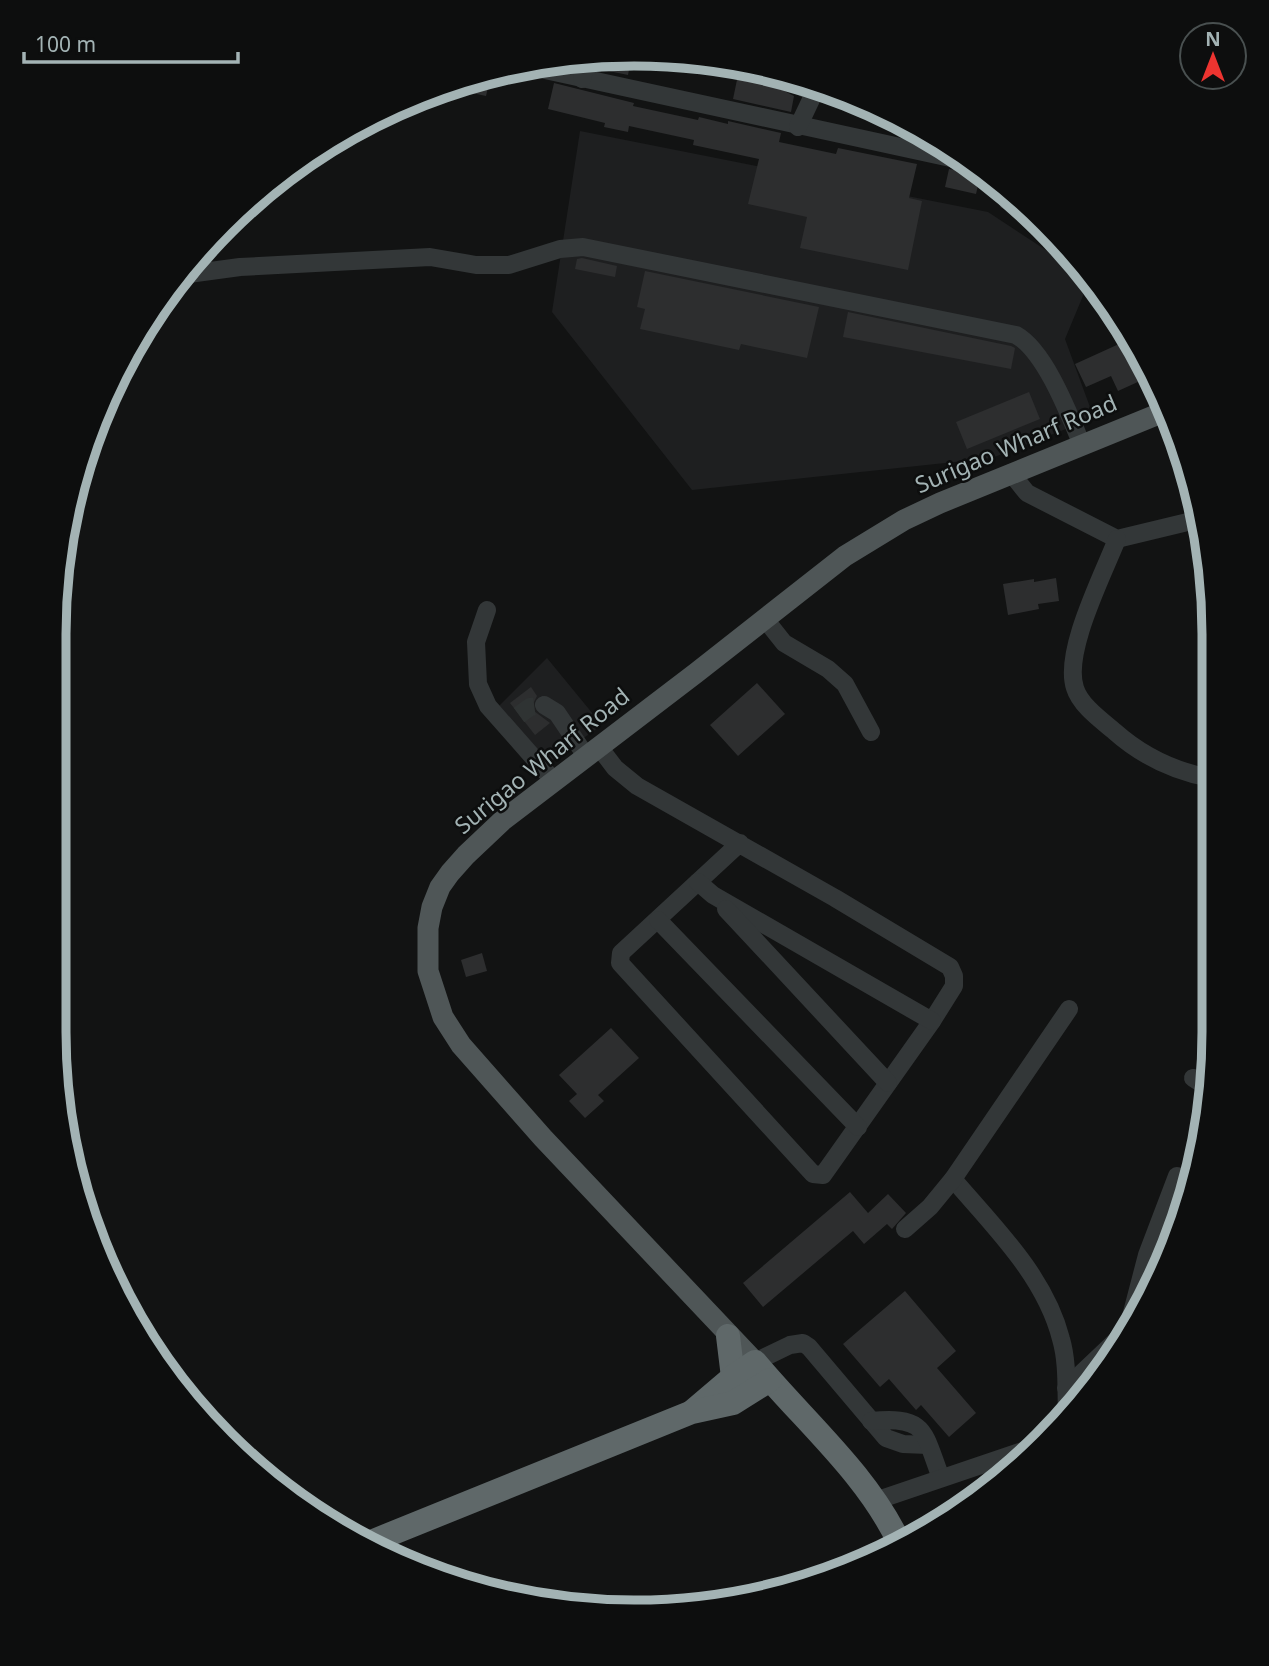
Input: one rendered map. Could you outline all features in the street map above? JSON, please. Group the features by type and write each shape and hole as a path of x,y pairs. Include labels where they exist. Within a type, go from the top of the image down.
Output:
{"highway":[{"path":"727,1336 741,1386"},
{"path":"379,1539 692,1412 733,1403 741,1386 763,1371 846,1463 874,1500 895,1536"},
{"path":"741,1386 795,1408"}],"main road":[{"name":"Surigao Wharf Road","path":"763,1371 727,1336 485,1074 455,1036 443,1017 428,971 427,949 432,906 440,887 484,836 828,568 874,537 916,514 1158,414"}],"street":[{"path":"582,79 584,69"},
{"path":"553,72 940,156"},
{"path":"798,127 813,96"},
{"path":"197,273 312,262 430,257 476,265 509,265 560,249 583,247 1016,335 1027,341 1036,351 1082,445"},
{"path":"1011,473 1027,493 1117,540 1191,521"},
{"path":"1117,540 1078,639 1072,676 1075,690 1082,701 1108,726 1148,756 1202,776"},
{"path":"487,610 475,642 478,684 488,706 512,720 554,781"},
{"path":"765,619 784,643 828,669 845,684 871,732"},
{"path":"544,705 557,713 593,751 637,786 740,843 950,967 954,986 826,1173 820,1176 813,1174 622,966 620,960 621,953 740,843"},
{"path":"698,882 888,1083"},
{"path":"713,895 932,1021"},
{"path":"658,920 858,1127"},
{"path":"905,1229 930,1207 953,1179 1069,1009"},
{"path":"1193,1078 1200,1082"},
{"path":"1136,1298 1147,1255 1177,1176"},
{"path":"953,1179 1038,1284 1061,1339 1066,1400"},
{"path":"763,1371 790,1345 803,1343 871,1421 891,1419 914,1423 928,1444 941,1478"},
{"path":"1066,1388 1100,1356"},
{"path":"874,1500 1014,1454"}],"shaded area":[{"path":"580,131 988,212 1063,261 1086,290 1065,339 1094,418 992,458 692,490 552,312"},
{"path":"547,658 602,725 537,771 488,717"}],"building":[{"path":"630,66 628,75 599,68"},
{"path":"738,76 771,84 794,96 791,112 733,99"},
{"path":"554,83 634,103 633,106 698,120 699,117 728,124 728,121 781,133 779,142 836,154 838,148 917,164 909,198 922,201 908,270 800,248 807,217 748,204 759,159 693,145 694,140 629,126 628,132 604,127 605,123 548,109"},
{"path":"488,86 486,96 472,93 473,91"},
{"path":"949,169 962,171 979,183 976,194 945,187"},
{"path":"1003,202 1019,217 1000,207"},
{"path":"577,259 617,266 615,277 575,269"},
{"path":"645,271 819,307 807,358 741,344 739,350 640,329 645,309 637,307"},
{"path":"848,312 1011,346 1015,348 1011,369 843,337"},
{"path":"1121,343 1140,381 1118,391 1111,376 1086,387 1075,364"},
{"path":"1029,392 1040,419 967,449 956,422"},
{"path":"1056,578 1059,601 1038,604 1039,609 1008,615 1003,584"},
{"path":"757,683 785,714 738,756 710,725"},
{"path":"531,687 537,696 533,704 534,711 550,723 535,735 510,703"},
{"path":"482,953 487,971 466,977 461,960"},
{"path":"611,1028 639,1058 598,1095 604,1101 585,1118 569,1101 577,1094 559,1075"},
{"path":"850,1192 868,1213 888,1194 906,1213 892,1229 887,1224 864,1244 853,1231 763,1307 743,1283"},
{"path":"905,1291 956,1351 937,1368 976,1413 949,1437 921,1405 916,1410 889,1379 880,1387 843,1344"}],"tunnel":[{"path":"519,715 530,707 544,705"}]}
